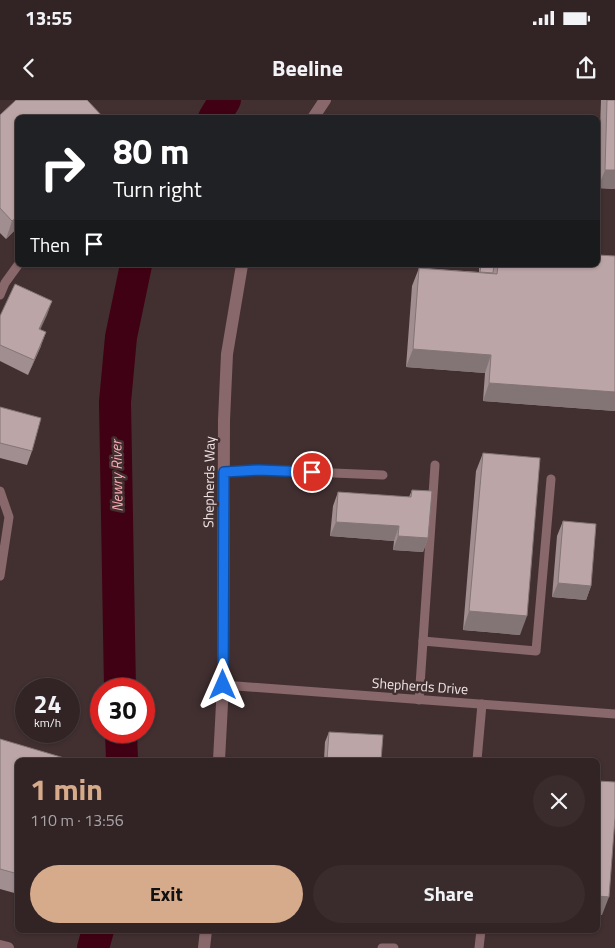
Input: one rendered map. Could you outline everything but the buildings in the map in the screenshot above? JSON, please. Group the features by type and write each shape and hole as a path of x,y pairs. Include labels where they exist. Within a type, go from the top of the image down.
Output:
{"street":[{"path":"315,115 325,100"},
{"name":"Shepherds Way","path":"220,758 223,685 224,472 227,354 242,267"},
{"path":"204,948 206,933"},
{"path":"0,946 8,948"}],"lane":[{"path":"0,295 5,283 17,267"},
{"path":"418,700 435,465"},
{"path":"224,472 258,470 383,476"},
{"path":"423,641 536,651 551,479"},
{"path":"0,491 9,517 0,576"},
{"name":"Shepherds Drive","path":"223,685 615,714"},
{"path":"477,758 482,704"},
{"path":"479,948 481,933"},
{"path":"382,948 394,948"}],"waterway":[{"name":"Newry River","path":"216,115 225,100"},
{"name":"Newry River","path":"120,678 115,402 121,337 136,267"},
{"name":"Newry River","path":"121,743 122,758"},
{"name":"Newry River","path":"93,948 97,933"}],"route":[{"path":"223,685 224,472 258,470 312,472"}]}
